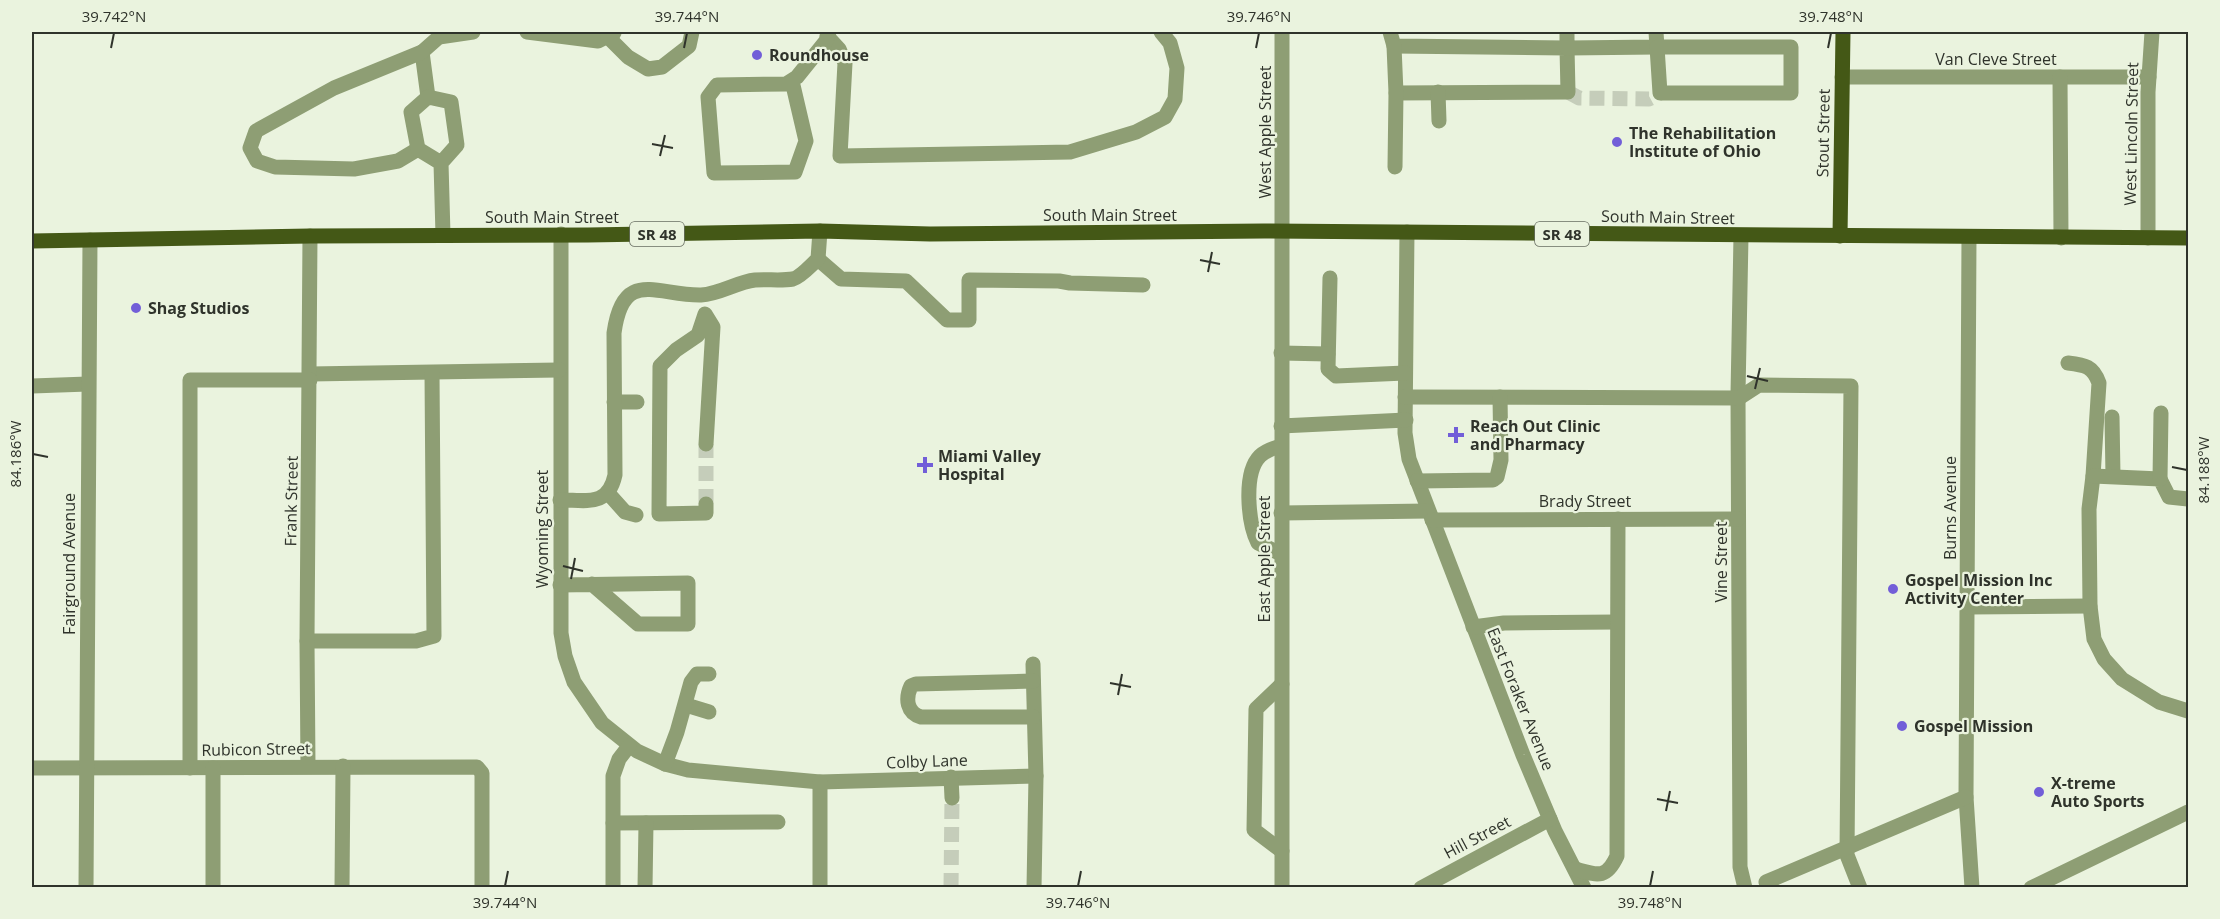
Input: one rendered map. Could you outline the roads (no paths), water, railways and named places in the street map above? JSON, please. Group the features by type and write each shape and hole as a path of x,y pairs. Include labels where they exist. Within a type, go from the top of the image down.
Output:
{"main road":[{"name":"Stout Street","path":"1840,236 1843,32"},
{"name":"South Main Street","path":"32,241 820,231 930,234 1283,231 2188,238"}],"street":[{"path":"418,149 398,161 354,169 275,167 257,161 249,148 256,131 334,88 422,52 439,36 473,32"},
{"path":"527,32 598,41 612,34 628,57 648,69 662,67 689,45 692,32"},
{"path":"792,81 806,141 795,171 714,173 708,97 717,85 786,84 797,77 828,34 839,49 845,63 840,156 876,156 1070,152 1136,132 1164,117 1176,99 1177,68 1170,43 1161,32"},
{"name":"West Apple Street","path":"1282,32 1283,231"},
{"path":"1396,93 1568,92 1567,32"},
{"name":"West Lincoln Street","path":"2148,238 2149,76 2152,32"},
{"path":"1395,167 1396,93 1392,39 1567,48 1657,39 1791,47 1791,93 1660,93 1657,39"},
{"path":"422,52 428,97"},
{"name":"Van Cleve Street","path":"1842,77 2149,76"},
{"path":"2060,77 2061,237"},
{"path":"1438,92 1439,121"},
{"path":"428,97 411,111 418,149 441,163"},
{"path":"428,97 451,102 458,145 441,163 443,235"},
{"path":"560,500 595,500 608,493 615,475 614,333 617,312 626,298 637,291 651,288 702,295 754,280 795,279 818,259 820,231"},
{"name":"East Apple Street","path":"1282,888 1281,353 1283,231"},
{"name":"East Foraker Avenue","path":"1407,232 1405,433 1409,459 1550,819 1584,888"},
{"name":"Wyoming Street","path":"561,234 560,585 561,633 565,656 574,682 602,723 629,746 672,765"},
{"name":"Frank Street","path":"308,766 310,236"},
{"name":"Vine Street","path":"1741,236 1738,519 1740,867 1745,888"},
{"name":"Burns Avenue","path":"1969,237 1966,797 1972,888"},
{"name":"Fairground Avenue","path":"86,888 90,240"},
{"path":"818,259 841,279 906,281 947,320 969,320 969,280 1143,285"},
{"path":"1330,278 1328,369 1336,376 1405,373"},
{"path":"702,295 705,314 713,327 706,444"},
{"path":"705,314 698,335 676,350 660,366 659,514 706,513 706,504"},
{"path":"1281,353 1328,354"},
{"path":"2068,363 2087,365 2095,372 2099,383 2093,476 2089,494 2090,606 2096,645 2115,673 2130,685 2159,702 2188,711"},
{"path":"190,768 190,380 560,370"},
{"path":"307,641 416,641 434,636 432,373"},
{"path":"32,386 88,384"},
{"path":"1405,397 1739,398 1759,386 1851,386 1847,846 1850,866 1860,888"},
{"path":"1417,481 1493,480 1497,477 1501,460 1500,397"},
{"path":"614,402 637,402"},
{"path":"2161,413 2160,479 2169,497 2188,499"},
{"path":"2112,417 2113,476"},
{"path":"1281,426 1406,420"},
{"path":"1281,446 1259,456 1250,476 1249,495 1251,524 1258,543 1281,554"},
{"path":"2093,476 2160,479"},
{"path":"608,493 625,512 636,515"},
{"name":"Brady Street","path":"1281,513 1738,519"},
{"path":"1575,869 1595,875 1604,874 1612,868 1617,856 1617,519"},
{"path":"560,585 592,584 688,583 688,624 638,624 592,584"},
{"path":"1968,607 2090,606"},
{"path":"1473,627 1504,622 1617,622"},
{"path":"1033,664 1036,776 1034,888"},
{"path":"709,674 697,674 694,678 672,765 688,770 819,782 820,888"},
{"path":"1033,681 916,684 910,686 907,694 909,710 913,715 921,717 1033,717"},
{"path":"1282,684 1256,709 1254,830 1282,851"},
{"path":"686,705 709,712"},
{"path":"613,888 614,776 619,759 629,746"},
{"name":"Rubicon Street","path":"32,768 308,766 470,766 480,768 482,888"},
{"path":"342,888 343,766"},
{"path":"213,768 213,888"},
{"name":"Colby Lane","path":"819,782 1036,776"},
{"path":"951,777 952,798"},
{"path":"1767,882 1966,797"},
{"path":"2031,888 2188,812"},
{"name":"Hill Street","path":"1421,888 1550,819"},
{"path":"613,823 778,822"},
{"path":"645,888 646,823"}],"tunnel":[{"path":"1568,92 1579,98 1649,99 1660,93"},
{"path":"706,444 706,504"},
{"path":"951,888 952,798"}],"place":[{"name":"Roundhouse","path":"757,55"},
{"name":"The Rehabilitation Institute of Ohio","path":"1617,142"},
{"name":"Shag Studios","path":"136,308"},
{"name":"Reach Out Clinic and Pharmacy","path":"1456,435"},
{"name":"Miami Valley Hospital","path":"925,465"},
{"name":"Gospel Mission Inc Activity Center","path":"1893,589"},
{"name":"Gospel Mission","path":"1902,726"},
{"name":"X-treme Auto Sports","path":"2039,792"}]}
